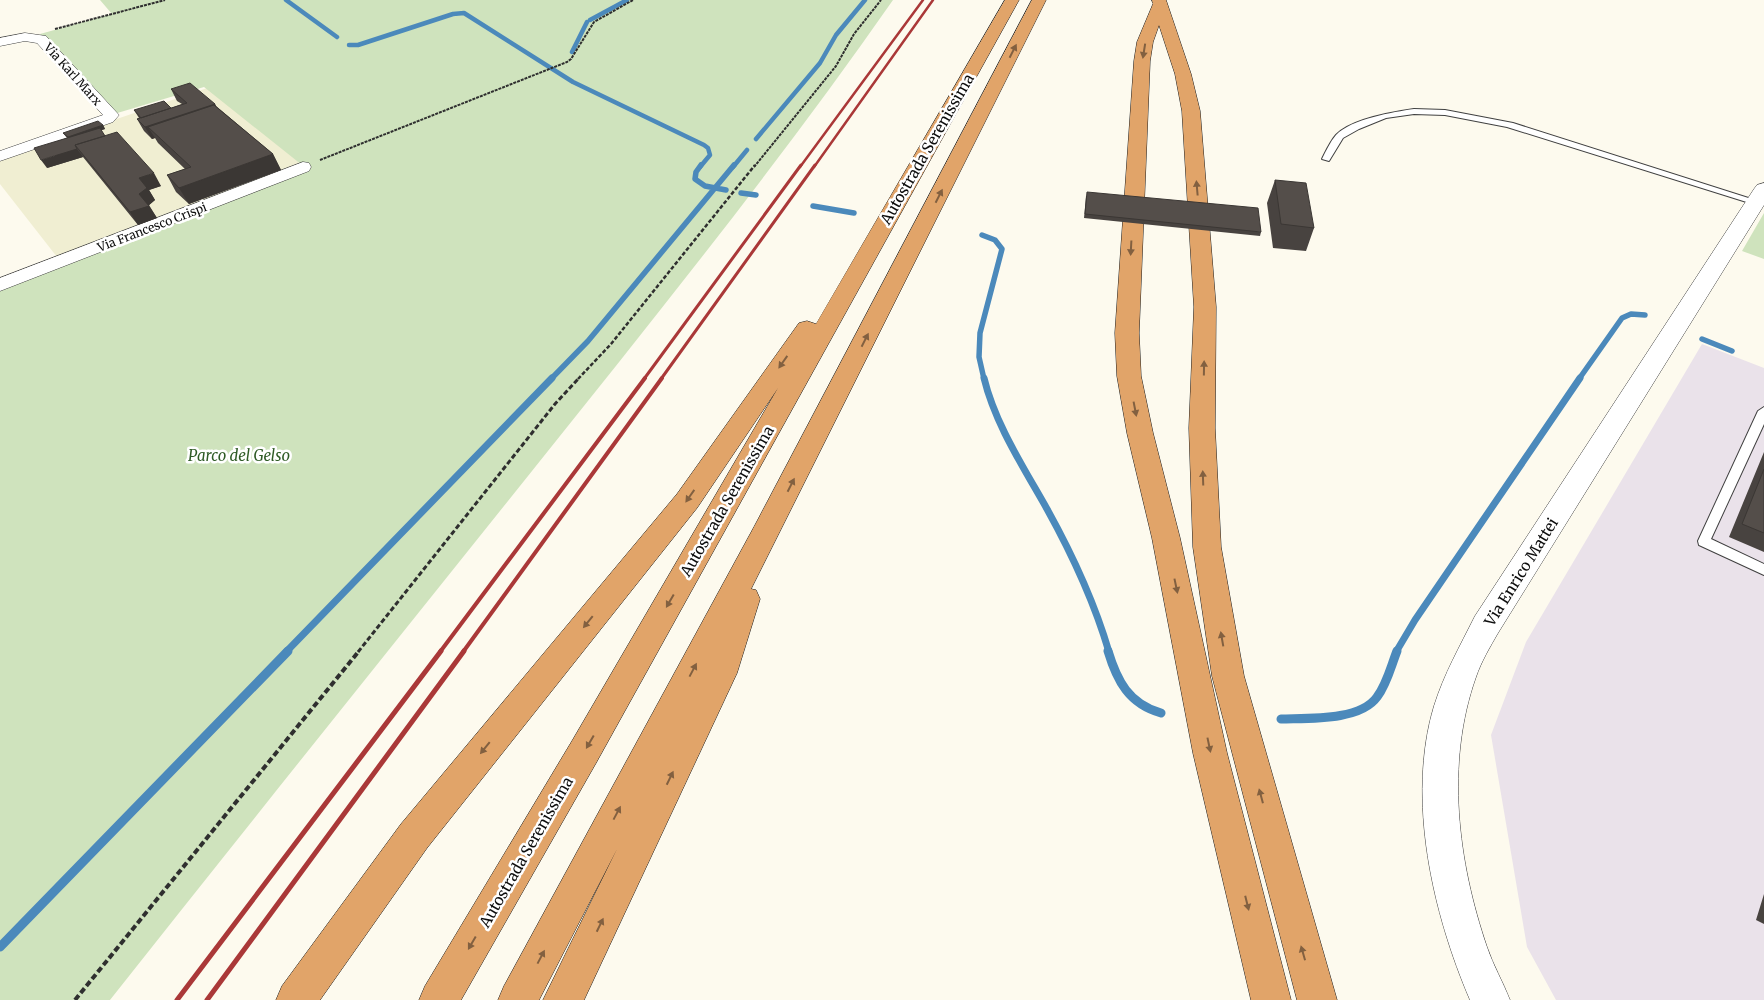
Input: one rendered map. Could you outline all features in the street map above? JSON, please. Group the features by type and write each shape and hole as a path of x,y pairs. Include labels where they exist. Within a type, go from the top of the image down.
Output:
{"highway":[{"name":"Autostrada Serenissima","path":"439,1000 584,752 1012,0"},
{"name":"Autostrada Serenissima","path":"518,1000 768,528 1039,0"},
{"path":"1160,2 1145,42 1142,61 1127,323 1129,376 1140,433 1166,538 1210,753 1271,1000"},
{"path":"1160,2 1177,51 1191,111 1205,307 1202,428 1207,547 1228,676 1317,1000"},
{"path":"296,1000 414,836 687,501 910,178"},
{"path":"563,1000 722,673 768,528"}],"street":[{"name":"Via Karl Marx","path":"0,42 30,37 41,39 111,115 108,119 0,156"},
{"name":"Via Francesco Crispi","path":"0,285 303,166"},
{"name":"Via Enrico Mattei","path":"1490,1000 1468,948 1450,878 1440,795 1443,736 1460,676 1486,626 1760,196"}],"lane":[{"path":"1326,160 1340,136 1365,122 1387,115 1415,111 1452,113 1488,120 1760,196"},
{"path":"1764,411 1704,541 1764,570"}],"path":[{"path":"30,37 165,0"},
{"path":"303,166 571,60 594,22 633,0"},
{"path":"75,1000 424,570 555,404 611,344 836,66 854,34 881,0"}],"shaded area":[{"path":"213,86 364,205 57,257 0,184 0,159"},
{"path":"1702,344 1764,368 1764,1000 1556,1000 1527,947 1491,735 1526,642"}],"green space":[{"name":"Parco del Gelso","path":"100,0 893,0 762,180 110,1000 0,1000 0,291 307,169 204,87 114,114 40,34 112,14"},
{"path":"1764,213 1764,259 1742,251"}],"building":[{"path":"190,83 215,104 145,127 137,119 187,103 171,89"},
{"path":"164,101 171,108 141,118 134,110"},
{"path":"214,105 273,154 179,188 167,175 191,167 148,127"},
{"path":"98,121 103,125 68,137 63,133"},
{"path":"100,128 105,136 75,145 77,149 41,160 34,148"},
{"path":"117,132 154,173 139,178 147,188 139,194 149,206 130,212 75,145"},
{"path":"1275,180 1306,183 1314,228 1281,224"},
{"path":"1087,192 1258,208 1261,232 1085,214"},
{"path":"1764,469 1764,533 1742,524"}],"waterway":[{"path":"286,0 337,37"},
{"path":"590,20 627,0"},
{"path":"756,139 820,63 836,35 865,0"},
{"path":"349,45 358,45 453,14 464,13 573,82 704,145 708,148 710,155 700,167"},
{"path":"572,52 587,22"},
{"path":"733,167 747,150"},
{"path":"701,165 696,172 695,179 705,186 715,188"},
{"path":"715,188 734,165"},
{"path":"551,379 588,341 715,188"},
{"path":"715,188 726,190"},
{"path":"741,193 756,195"},
{"path":"813,206 854,213"},
{"path":"982,235 995,240 1002,249 980,333 979,357 984,379"},
{"path":"1579,379 1622,318 1631,314 1645,315"},
{"path":"1702,339 1732,351"},
{"path":"286,652 552,378"},
{"path":"984,378 995,412 1003,429 1082,578 1109,652"},
{"path":"1396,652 1415,620 1580,378"},
{"path":"0,947 288,651"},
{"path":"1108,651 1120,681 1126,690 1140,704 1161,713"},
{"path":"1281,719 1333,717 1359,710 1369,705 1384,686 1397,651"}],"railway":[{"path":"800,167 923,0"},
{"path":"814,167 933,0"},
{"path":"644,379 801,165"},
{"path":"661,379 815,165"},
{"path":"440,652 645,378"},
{"path":"463,652 662,378"},
{"path":"177,1000 441,651"},
{"path":"207,1000 464,651"}]}
